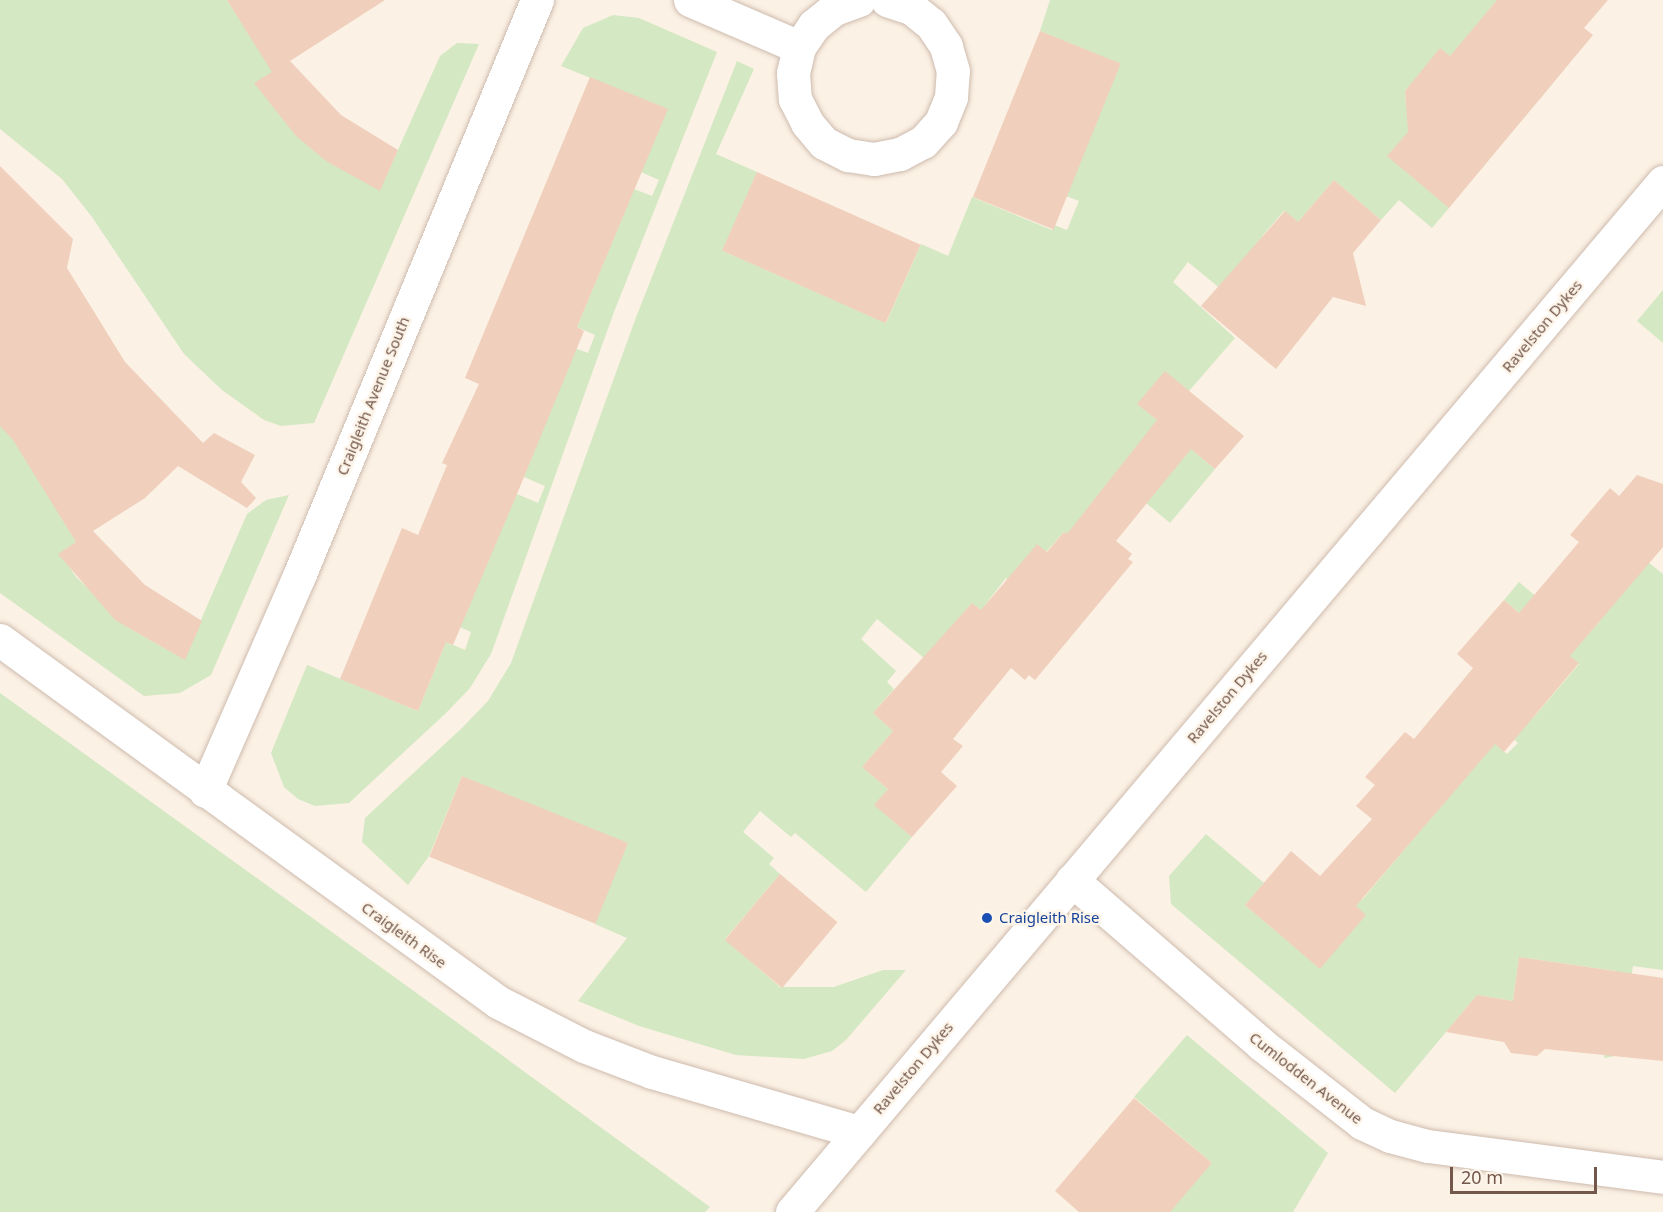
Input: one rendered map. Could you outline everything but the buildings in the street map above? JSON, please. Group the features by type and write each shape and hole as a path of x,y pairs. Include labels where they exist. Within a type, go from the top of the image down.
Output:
{"street":[{"name":"Craigleith Avenue South","path":"205,791 299,576 537,0"},
{"path":"690,0 799,47"},
{"path":"860,0 834,9 814,25 799,47 793,73 795,99 807,123 825,143 848,155 865,158 900,154 923,142 940,122 951,98 953,71 946,46 932,24 911,8 887,0"},
{"name":"Ravelston Dykes","path":"792,1212 1660,191"},
{"name":"Craigleith Rise","path":"0,640 498,1002 530,1020 652,1072 859,1132"},
{"name":"Cumlodden Avenue","path":"1072,880 1261,1044 1362,1123 1390,1136 1428,1146 1663,1177"}],"green space":[{"path":"0,0 227,0 335,165 380,190 440,56 457,43 479,44 314,423 281,426 264,420 222,390 184,354 92,217 62,179 0,129"},
{"path":"1050,0 1497,0 1479,22 1552,84 1540,99 1507,73 1491,91 1441,49 1405,91 1406,106 1420,118 1449,208 1432,228 1399,200 1381,220 1334,180 1298,222 1284,211 1263,235 1277,247 1250,313 1188,262 1173,282 1235,338 1189,391 1138,404 1215,469 1170,523 1146,503 1071,537 1064,532 1015,586 1006,578 985,605 996,615 993,620 972,603 952,627 947,677 877,619 861,639 896,671 887,682 894,689 873,713 893,731 862,767 888,789 875,805 912,837 866,892 795,833 791,837 760,811 743,832 774,858 769,864 780,874 725,939 780,987 834,987 883,970 906,970 846,1040 832,1051 804,1059 736,1055 639,1026 578,1001 627,938 595,924 545,811 462,776 429,856 408,885 362,842 365,818 488,701 511,663 635,320 737,61 754,69 716,154 757,172 723,251 886,323 921,244 948,256 972,197 1052,230 1054,225 1067,230 1079,201 1066,196 1120,64 1040,31"},
{"path":"613,15 639,18 717,52 614,312 491,654 470,688 349,803 315,806 298,799 284,787 271,753 307,665 418,711 446,642 465,650 471,632 453,624 517,494 538,503 545,486 524,477 569,346 588,353 595,335 577,327 634,189 652,196 659,180 641,172 667,109 561,66 583,28"},
{"path":"1663,290 1663,343 1637,321"},
{"path":"0,426 9,429 76,542 61,554 76,577 129,628 184,659 247,514 266,500 289,495 211,675 180,693 144,696 0,593"},
{"path":"1649,563 1663,574 1663,970 1633,966 1620,1055 1604,1058 1616,971 1519,957 1513,1001 1477,995 1395,1093 1171,904 1169,876 1206,834 1264,883 1245,905 1320,968 1322,877 1362,900 1494,743 1507,754 1518,743 1505,731 1533,718 1579,664 1504,600 1519,582 1585,638 1600,621 1566,592"},
{"path":"0,693 710,1207 705,1212 0,1212"},
{"path":"1187,1035 1328,1153 1293,1212 1165,1212 1212,1163 1134,1097"}],"place":[{"name":"Craigleith Rise","path":"987,918"}]}
